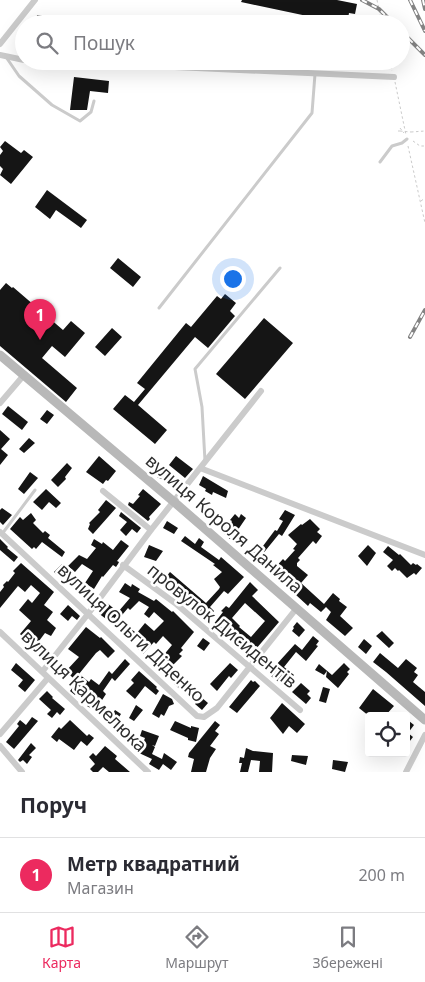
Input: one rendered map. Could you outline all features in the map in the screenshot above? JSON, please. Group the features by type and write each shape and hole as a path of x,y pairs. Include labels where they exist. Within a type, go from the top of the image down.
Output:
{"main road":[{"name":"вулиця Короля Данила","path":"0,355 174,501 425,720"}],"street":[{"path":"23,15 35,0"},
{"path":"0,44 15,25"},
{"path":"247,70 394,77"},
{"path":"0,403 24,375"},
{"path":"42,672 88,614 123,565 261,391"},
{"path":"200,468 425,555"},
{"path":"103,491 151,530"},
{"name":"вулиця Ольги Діденко","path":"1,533 197,716 204,717 217,708 296,609"},
{"name":"провулок Дисидентів","path":"123,565 175,603 300,710"},
{"name":"вулиця Кармелюка","path":"0,632 148,772"},
{"path":"0,734 48,678"},
{"path":"406,772 425,735"},
{"path":"0,746 22,772"}],"lane":[{"path":"3,56 19,76 52,105 80,121 91,112 94,101"},
{"path":"159,308 312,113 315,73"},
{"path":"380,162 392,146 402,143 407,138"},
{"path":"205,461 202,407 195,369 280,268"},
{"path":"1,533 35,490"}],"path":[{"path":"377,0 380,15"},
{"path":"392,70 425,223"},
{"path":"399,131 418,133 425,131"},
{"path":"421,202 425,198"}],"building":[{"path":"242,0 337,0 357,4 355,14 302,15 241,2"},
{"path":"74,77 109,81 108,93 90,91 87,110 70,110"},
{"path":"5,141 21,153 24,150 33,157 11,184 0,175 3,169 0,166 0,155 3,151 0,147"},
{"path":"47,190 87,220 81,228 56,210 50,219 35,207"},
{"path":"118,258 141,277 133,287 110,268"},
{"path":"6,283 63,330 71,321 85,333 65,357 52,346 42,358 77,388 66,402 0,346 0,290"},
{"path":"225,294 236,303 230,311 235,316 208,348 195,337 138,405 167,430 155,444 113,409 125,395 134,402 145,389 137,383 186,323 191,327 217,296 221,299"},
{"path":"264,318 293,343 245,399 216,374"},
{"path":"112,328 122,337 105,356 95,347"},
{"path":"8,406 28,422 22,430 2,414"},
{"path":"47,410 54,415 47,424 40,419"},
{"path":"0,430 10,439 1,449 8,455 0,465"},
{"path":"29,438 35,443 24,453 19,449"},
{"path":"99,456 116,471 103,484 86,472"},
{"path":"176,456 193,469 185,478 169,465"},
{"path":"67,463 72,468 65,477 66,479 58,487 51,480"},
{"path":"160,471 174,479 171,484 157,477"},
{"path":"30,472 38,478 24,494 18,489"},
{"path":"203,476 228,491 226,498 213,492 212,495 205,491 206,489 199,485"},
{"path":"46,489 61,503 56,508 49,502 42,510 33,502"},
{"path":"143,489 161,504 149,517 148,521 128,505 129,502 133,504"},
{"path":"106,500 116,508 93,534 88,529 89,523 100,512 98,510"},
{"path":"2,508 12,515 3,525 0,522 0,510"},
{"path":"285,510 295,515 282,536 279,534 257,561 250,554 256,546 260,550 275,530 277,531 283,521 279,519"},
{"path":"121,512 141,528 137,533 132,529 126,536 120,530 127,522 119,516"},
{"path":"31,513 36,520 33,523 43,533 45,531 50,535 48,538 65,552 62,557 42,542 36,549 34,547 32,549 10,529 20,517 23,520"},
{"path":"235,514 239,518 241,514 246,518 231,540 223,533"},
{"path":"310,519 320,529 317,532 322,536 316,544 313,541 298,558 300,560 297,566 308,575 301,583 324,604 333,593 347,607 340,616 353,628 345,636 326,620 331,612 326,607 321,612 310,603 308,606 271,572 295,550 293,549 297,544 288,535"},
{"path":"167,521 178,528 174,534 163,528"},
{"path":"185,536 195,544 199,538 204,542 201,547 219,560 221,557 244,577 228,594 224,591 210,607 214,611 208,618 195,607 193,610 171,592 175,586 165,578 170,572 206,603 220,587 214,579 222,572 213,565 215,564 181,541"},
{"path":"0,539 18,557 14,562 0,550"},
{"path":"94,539 102,544 103,542 113,550 121,540 129,546 117,561 119,562 116,567 113,565 102,576 94,589 85,583 93,571 82,564 75,572 68,566 79,555 87,559 96,548 91,545"},
{"path":"149,545 163,551 156,561 144,557"},
{"path":"368,545 376,553 367,566 358,556"},
{"path":"388,546 411,565 413,563 417,564 422,568 416,575 414,573 407,578 395,568 392,571 387,566 393,560 383,552"},
{"path":"21,563 54,592 44,605 53,612 47,620 56,628 51,636 45,633 39,641 47,648 41,655 21,639 23,637 20,634 31,621 19,610 28,599 32,603 40,593 31,585 25,592 18,586 0,608 0,592 4,587 3,585 8,582 15,573 13,571"},
{"path":"62,564 69,571 62,579 54,572"},
{"path":"250,582 258,590 252,596 279,622 250,656 231,640 238,633 228,625 222,633 213,625 223,612 221,611 226,606 229,608","holes":["245,603 265,621 251,637 232,618"]},
{"path":"125,583 131,587 132,584 140,589 138,592 154,601 156,599 173,611 194,632 181,648 183,650 179,654 182,656 168,670 170,671 166,675 152,663 158,656 162,657 172,645 163,636 156,644 154,642 143,654 136,647 143,640 136,634 145,623 154,631 164,621 154,612 149,618 144,614 149,607 139,601 130,610 128,608 117,621 113,617 109,621 98,613 106,602 118,612 130,598 119,592"},
{"path":"68,605 80,616 77,620 72,616 68,621 60,614"},
{"path":"297,622 305,630 299,637 292,631"},
{"path":"127,626 135,632 129,640 121,633"},
{"path":"86,627 101,637 115,651 108,658 100,650 79,674 89,682 91,679 99,685 109,671 112,674 125,659 130,664 115,681 112,678 103,691 106,694 95,711 87,706 94,696 81,687 75,695 70,691 77,682 66,671 79,657 68,649"},
{"path":"382,631 394,643 389,648 376,636"},
{"path":"313,636 319,641 316,645 318,646 306,661 296,652 284,667 294,675 284,686 271,676 273,674 263,665 269,658 276,665 295,644 302,650"},
{"path":"203,638 210,643 204,651 197,646"},
{"path":"364,639 372,646 366,654 358,647"},
{"path":"380,653 398,668 406,659 417,668 414,672 418,675 413,682 425,692 425,706 373,662"},
{"path":"59,661 68,669 60,677 54,672 57,670 54,667"},
{"path":"16,663 35,680 25,692 18,686 23,680 11,670"},
{"path":"230,663 238,670 231,678 229,676 217,691 210,684"},
{"path":"344,663 350,669 347,672 349,674 338,688 326,677 327,671 324,675 315,670 319,664 332,675"},
{"path":"139,671 157,687 159,691 156,695 145,686 135,699 126,691 134,683 131,680"},
{"path":"181,675 189,682 181,690 174,684"},
{"path":"251,680 260,686 237,713 229,707"},
{"path":"301,683 310,691 307,694 311,698 306,704 292,692"},
{"path":"323,687 330,689 326,703 319,701"},
{"path":"373,689 394,706 389,712 365,713 359,708"},
{"path":"47,691 65,709 60,715 57,712 52,718 47,714 51,710 39,699"},
{"path":"163,694 172,699 174,704 169,706 164,716 161,714 159,718 152,714"},
{"path":"201,697 208,703 202,710 195,704"},
{"path":"282,703 305,724 297,733 289,726 283,734 270,718"},
{"path":"136,705 143,710 134,721 129,718"},
{"path":"115,710 121,714 114,725 108,721"},
{"path":"32,717 38,721 14,749 6,742 19,726 17,724 20,720 26,725"},
{"path":"70,720 87,736 89,734 94,738 87,746 81,741 74,750 59,739 57,742 51,737 59,727 61,729"},
{"path":"175,721 191,728 191,726 199,728 196,742 188,740 188,738 170,730"},
{"path":"215,721 220,725 215,731 219,734 210,746 216,749 210,758 206,772 191,772 194,759 188,757 189,753"},
{"path":"410,722 414,725 410,730"},
{"path":"142,730 159,736 155,746 152,745 155,747 152,754 162,759 164,753 177,762 171,770 163,764 159,770 149,764 152,759 139,753 145,738 140,736"},
{"path":"31,743 36,748 29,755 32,757 27,764 23,760 20,762 18,760"},
{"path":"105,746 117,756 115,759 130,772 109,772 103,767 98,772 93,772 90,769 95,764 89,757 93,753 96,756"},
{"path":"246,748 253,751 273,753 272,772 259,772 260,761 251,760 248,772 240,772 242,763 239,763 240,757 244,758"},
{"path":"292,755 308,756 306,765 291,761"},
{"path":"333,760 348,762 345,772 332,769"}],"railway":[{"path":"362,0 379,9 385,15"},
{"path":"410,0 425,31"},
{"path":"423,0 425,9"},
{"path":"410,40 425,55"},
{"path":"410,337 425,310"}],"place":[{"name":"Метр квадратний","path":"40,340"}]}
